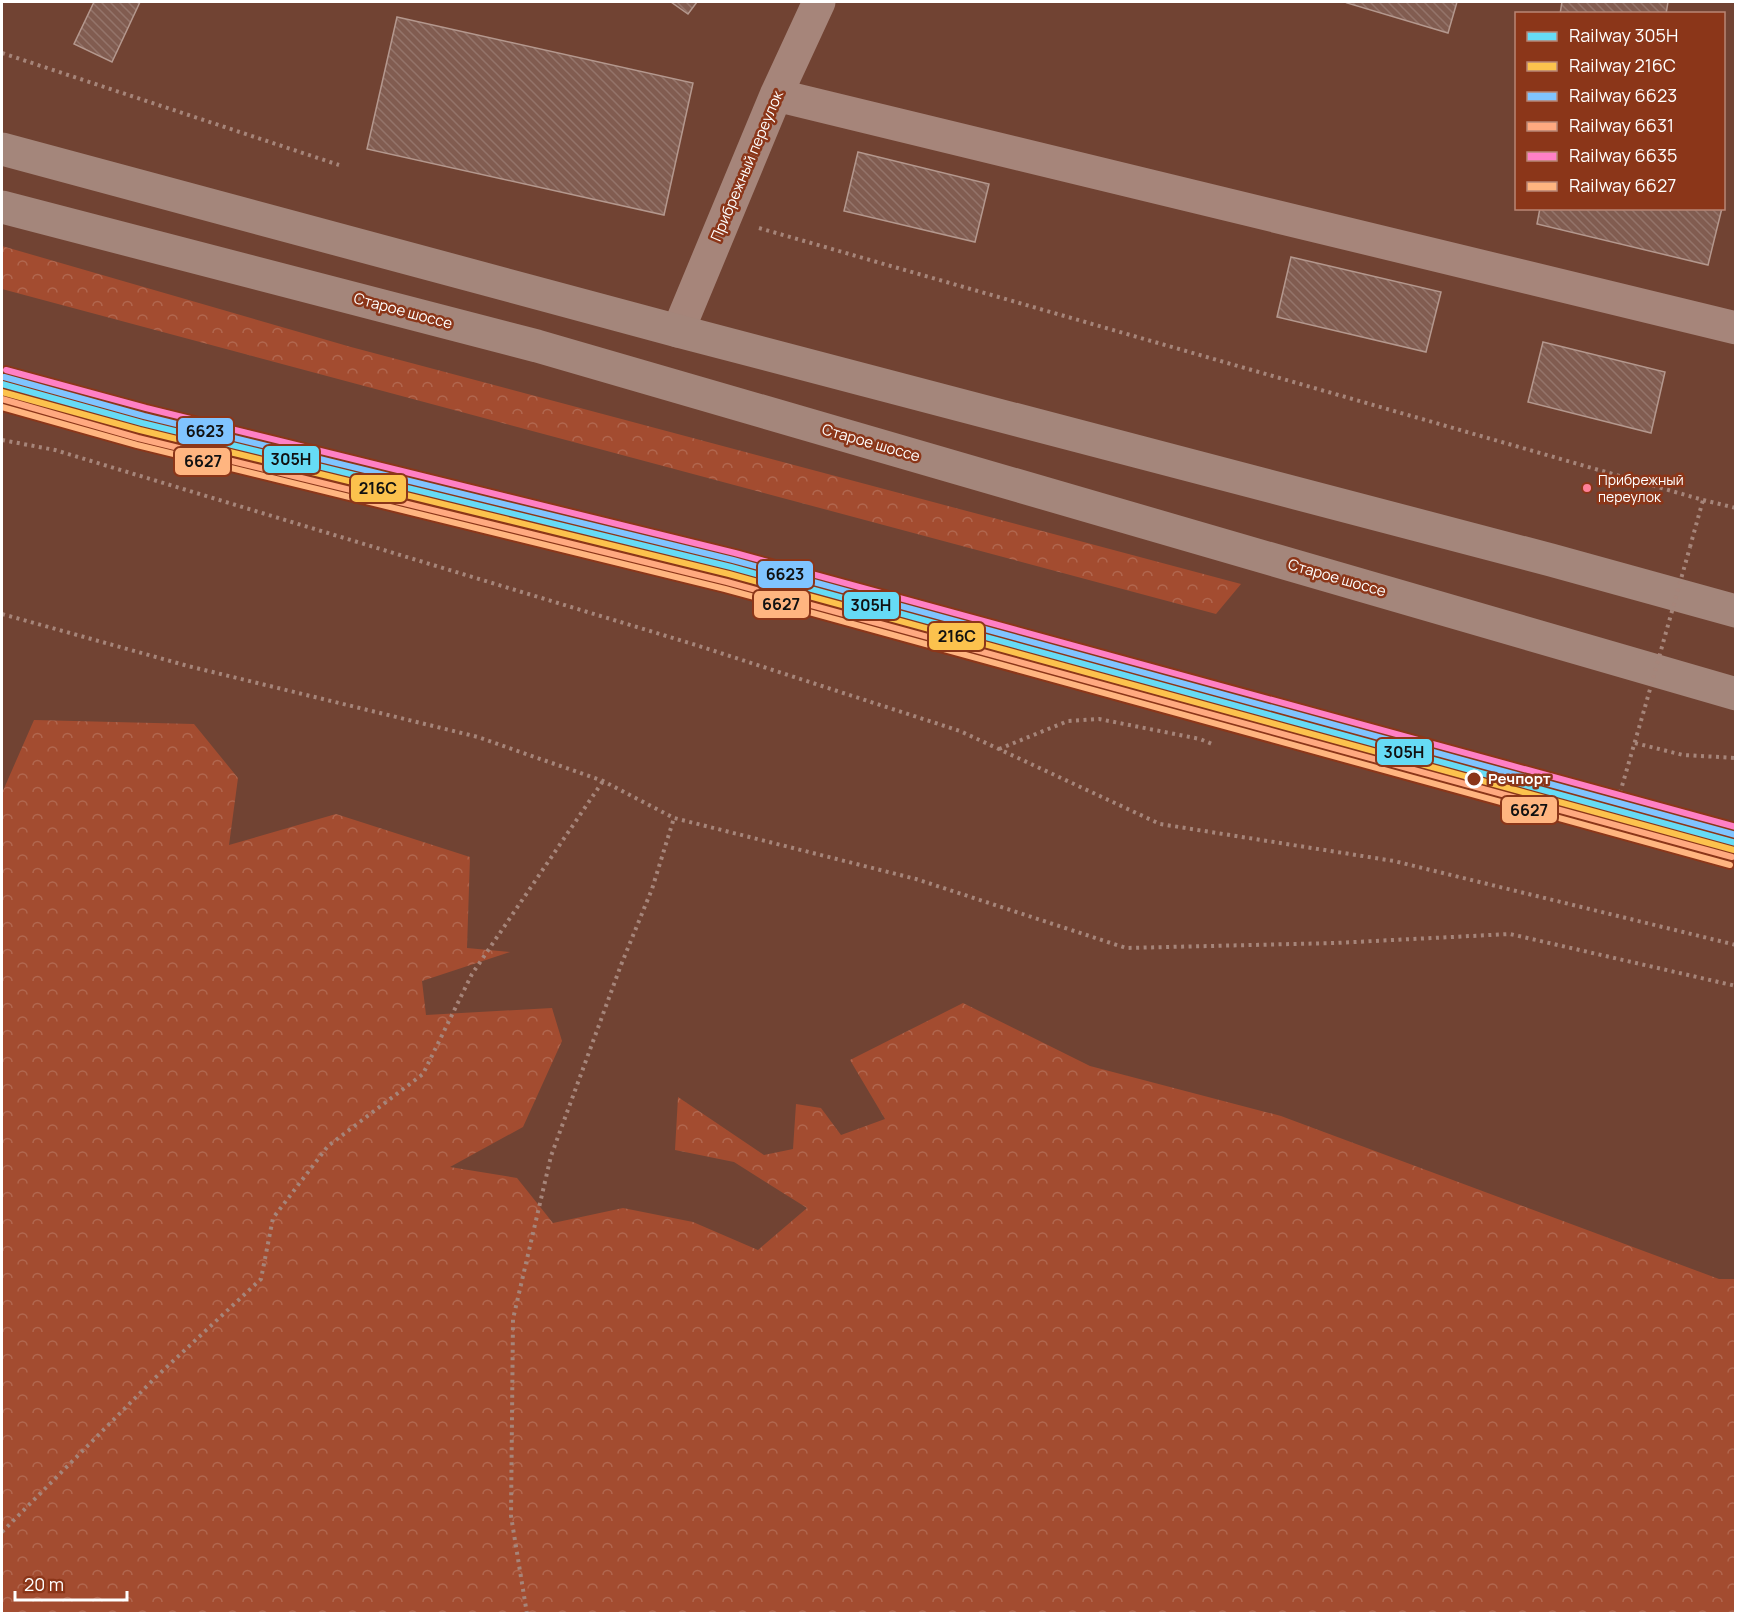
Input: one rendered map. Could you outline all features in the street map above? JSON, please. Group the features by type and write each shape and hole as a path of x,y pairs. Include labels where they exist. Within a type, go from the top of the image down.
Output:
{"highway":[{"path":"2,149 678,331 1551,560 1736,611"},
{"name":"Старое шоссе","path":"2,207 537,346 1736,694"}],"street":[{"name":"Прибрежный переулок","path":"678,331 776,95 819,2"},
{"path":"776,95 1736,328"}],"path":[{"path":"2,53 339,165"},
{"path":"725,219 1736,508"},
{"path":"2,440 55,450 696,645 960,731 1160,824 1394,861 1736,945"},
{"path":"1620,793 1703,500"},
{"path":"2,614 188,666 478,737 603,781 674,818 916,879 1126,948 1335,943 1510,934 1736,986"},
{"path":"999,749 1068,721 1099,719 1200,739 1212,744"},
{"path":"1635,743 1683,755 1736,758"},
{"path":"2,1532 156,1377 261,1279 273,1218 328,1146 423,1074 472,974 603,781"},
{"path":"527,1614 511,1516 513,1319 550,1156 621,965 652,889 674,818"}],"green space":[{"path":"2,246 351,347 1241,584 1216,614 2,289"},
{"path":"34,720 194,724 238,778 229,845 336,814 470,857 467,948 510,952 422,981 426,1015 552,1008 562,1041 523,1127 450,1167 517,1178 553,1223 623,1208 693,1222 758,1250 807,1208 734,1162 675,1150 678,1097 764,1155 793,1149 796,1104 821,1108 841,1135 885,1119 850,1060 963,1003 1090,1066 1281,1116 1719,1279 1735,1279 1735,1613 2,1613 2,793"}],"building":[{"path":"94,2 140,2 112,62 74,44"},
{"path":"671,2 697,2 688,14"},
{"path":"1348,2 1457,2 1448,33"},
{"path":"1562,2 1668,2 1666,12 1560,12"},
{"path":"397,17 693,83 664,215 367,149"},
{"path":"858,152 989,184 975,242 844,211"},
{"path":"1540,210 1722,210 1708,265 1537,224"},
{"path":"1291,257 1441,292 1426,352 1277,317"},
{"path":"1543,342 1665,372 1651,433 1528,402"}],"rail line":[{"name":"6635","path":"6,370 146,408 735,553 1736,827"},
{"name":"6623","path":"4,377 144,416 733,560 1736,835"},
{"name":"305Н","path":"2,384 142,423 731,567 1736,843"},
{"name":"216С","path":"2,392 140,430 729,574 1734,850"},
{"name":"6631","path":"2,399 138,438 727,582 1732,857"},
{"name":"6627","path":"2,407 137,445 725,589 1730,865"}],"place":[{"name":"Прибрежный переулок","path":"1587,488"},
{"name":"Речпорт","path":"1474,779"}]}
